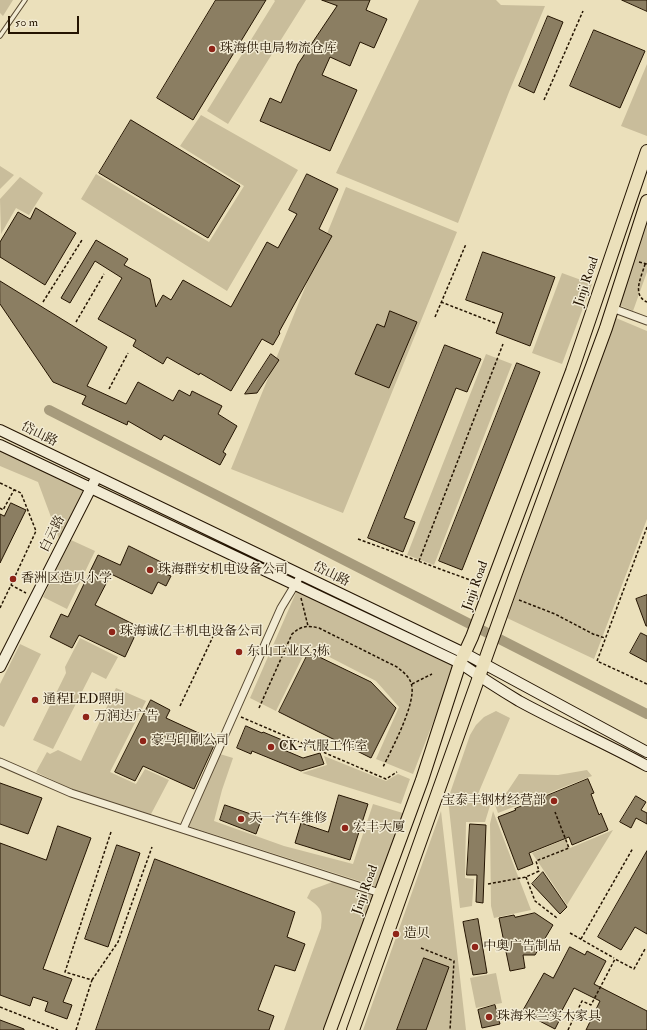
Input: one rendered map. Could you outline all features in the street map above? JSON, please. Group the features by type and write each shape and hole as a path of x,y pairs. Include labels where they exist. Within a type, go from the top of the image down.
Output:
{"main road":[{"name":"Jinji Road","path":"330,1030 422,780 462,658 472,638 572,371 647,151"},
{"path":"353,1030 612,308 647,201"}],"street":[{"path":"612,308 647,322"},
{"name":"岱山路","path":"0,430 301,575 462,658 481,670 647,752"},
{"name":"岱山路","path":"0,445 295,585 462,658"},
{"name":"白云路","path":"0,667 97,477"},
{"path":"183,829 281,608 301,575"},
{"name":"岱山路","path":"481,670 518,700 611,746 647,766"},
{"path":"0,762 70,793 380,893"}],"lane":[{"path":"0,36 25,0"}],"path":[{"path":"544,100 583,11"},
{"path":"43,302 82,240"},
{"path":"435,317 466,244"},
{"path":"645,264 638,293 640,297 647,302"},
{"path":"76,322 104,274"},
{"path":"441,302 495,322"},
{"path":"418,561 503,344"},
{"path":"109,389 128,353"},
{"path":"0,483 21,493 36,531 0,608"},
{"path":"0,508 3,510 14,489"},
{"path":"647,527 597,661 647,684"},
{"path":"358,539 490,588"},
{"path":"11,585 35,598"},
{"path":"508,595 555,614 605,638"},
{"path":"301,597 308,626"},
{"path":"180,706 219,624"},
{"path":"259,708 292,634 299,628 308,626 319,628 404,672 412,684 413,692 408,713 383,767"},
{"path":"412,684 432,674"},
{"path":"234,714 386,779 397,772"},
{"path":"488,884 526,877 539,871 536,861 570,848 554,812"},
{"path":"92,980 65,972 111,832"},
{"path":"76,1030 92,980 118,942 152,847"},
{"path":"581,939 633,848"},
{"path":"526,877 535,901 557,918"},
{"path":"570,933 634,969 645,949"},
{"path":"421,948 454,961 450,1030"},
{"path":"568,1030 582,1001 591,1005 615,959"},
{"path":"0,1007 58,1030"}],"shaded area":[{"path":"0,0 13,0 3,16 0,13"},
{"path":"274,0 306,0 228,124 207,111 275,1"},
{"path":"419,0 496,0 501,5 545,6 509,92 458,223 336,173"},
{"path":"647,64 647,136 621,126"},
{"path":"201,115 298,170 227,291 81,199 96,174 209,242 244,186 180,146"},
{"path":"0,166 14,175 0,189"},
{"path":"20,177 43,193 29,215 16,208 1,234 0,199"},
{"path":"346,187 457,232 343,513 231,469"},
{"path":"647,212 647,272 633,311 617,304"},
{"path":"562,273 592,284 562,364 532,353"},
{"path":"616,318 647,331 647,519 594,659 507,618"},
{"path":"486,354 512,364 434,565 407,555"},
{"path":"0,439 91,484 61,544 38,482 0,466"},
{"path":"71,540 95,551 67,609 43,597"},
{"path":"298,588 457,661 413,774 376,759 399,707 376,681 308,646 276,711 250,698"},
{"path":"80,638 118,657 106,679 92,672 53,749 33,740 66,673 65,667"},
{"path":"20,644 41,654 4,727 0,725 0,684"},
{"path":"116,688 146,701 110,772 136,784 145,769 169,780 150,816 71,789 36,772 47,752 50,754 58,750 81,761"},
{"path":"496,711 510,718 478,794 492,799 485,822 466,822 465,878 474,879 472,906 460,908 448,799 470,735 476,725 484,717"},
{"path":"220,754 233,758 222,790 214,821 284,846 353,864 373,804 406,814 378,887 188,826"},
{"path":"324,756 386,781 398,774 410,779 401,804 302,773 327,765"},
{"path":"587,770 592,776 498,813 495,805 507,792 519,774 558,775"},
{"path":"441,811 466,1030 363,1030"},
{"path":"493,811 531,910 494,918 491,906 490,824"},
{"path":"613,830 567,905 532,853 566,839 570,848"},
{"path":"335,881 374,895 325,1030 284,1030 321,928 322,918 319,907 307,898 311,890"},
{"path":"496,973 502,1003 476,1008 470,978"}],"building":[{"name":"珠海供电局物流仓库","path":"216,0 266,0 193,120 157,98"},
{"path":"322,0 370,0 366,10 387,19 374,48 360,42 350,66 330,57 322,75 357,90 330,151 260,121 270,98 281,103 298,64 337,6"},
{"path":"622,0 647,0 647,11"},
{"path":"548,16 563,22 534,93 519,86"},
{"path":"594,30 645,51 620,108 570,86"},
{"path":"131,120 240,186 208,238 99,173"},
{"path":"307,174 338,189 319,229 332,236 273,345 262,339 231,391 200,373 199,375 167,357 163,364 133,346 136,340 98,319 122,278 95,261 70,303 61,298 96,240 128,259 124,265 150,279 156,307 163,295 171,300 183,280 231,307 267,242 278,248 297,214 289,210"},
{"path":"36,208 76,233 45,285 0,257 0,242 18,212 30,219"},
{"path":"483,252 555,277 530,346 496,333 503,313 466,300"},
{"path":"0,281 107,347 87,386 126,404 138,382 173,401 179,390 190,396 192,391 222,406 218,414 237,426 223,452 226,454 220,465 164,435 161,440 128,421 127,425 82,404 86,396 53,382 0,304"},
{"path":"390,311 417,322 389,388 355,374 377,324 384,327"},
{"path":"445,345 481,359 467,392 456,388 404,518 415,522 403,552 368,538"},
{"path":"271,354 279,360 257,393 245,394"},
{"path":"517,363 540,372 462,570 439,561"},
{"path":"11,503 26,510 0,563 0,514 4,516"},
{"path":"129,546 169,566 165,574 171,576 166,586 158,582 152,594 111,574 95,605 139,627 125,657 79,635 72,648 50,637 61,614 68,617 98,555 120,565"},
{"path":"647,595 647,626 646,626 636,599"},
{"path":"641,633 647,636 647,662 630,653"},
{"path":"309,652 371,682 396,708 371,758 279,712"},
{"path":"151,700 170,710 166,718 216,741 194,789 143,766 135,781 115,772"},
{"path":"246,726 287,742 284,750 303,758 320,753 324,764 301,771 252,751 251,754 237,748"},
{"path":"588,779 594,793 591,794 599,815 601,813 608,830 572,845 569,837 529,853 533,864 518,870 498,817"},
{"path":"0,783 42,798 28,834 0,824"},
{"name":"宏丰大厦","path":"339,795 368,804 350,860 295,843 301,823 328,832"},
{"path":"636,796 646,802 641,810 647,813 647,824 636,818 631,828 620,822"},
{"name":"天一汽车维修","path":"225,805 262,818 256,834 220,820"},
{"path":"470,824 486,825 483,903 476,902 477,875 467,875"},
{"path":"58,826 91,838 43,969 72,979 63,1002 72,1005 67,1019 45,1011 48,1002 33,997 30,1006 0,995 0,843 46,860"},
{"path":"117,845 140,853 108,947 85,939"},
{"path":"647,851 647,934 635,927 621,950 598,937"},
{"path":"155,859 295,912 287,937 305,944 295,971 275,965 258,1010 274,1016 269,1030 96,1030"},
{"path":"543,872 567,907 560,914 532,884"},
{"path":"535,913 553,925 535,955 523,955 525,968 510,971 499,918 514,915 515,917"},
{"name":"中奥广告制品","path":"478,919 487,973 473,975 463,922"},
{"path":"570,947 585,955 587,951 606,961 594,984 647,1011 647,1030 586,1030 600,1001 574,988 559,1016 561,1017 555,1029 522,1012 544,973 553,978"},
{"path":"424,958 449,967 426,1030 397,1030"},
{"name":"珠海米兰实木家具","path":"495,1005 500,1024 482,1028 478,1010"},
{"path":"0,1020 24,1029 24,1030 0,1030"}],"waterway":[{"path":"49,410 647,714"}],"place":[{"name":"珠海供电局物流仓库","path":"212,49"},
{"name":"珠海群安机电设备公司","path":"150,570"},
{"name":"香洲区造贝小学","path":"13,579"},
{"name":"珠海诚亿丰机电设备公司","path":"112,632"},
{"name":"东山工业区3栋","path":"239,652"},
{"name":"通程LED照明","path":"35,700"},
{"name":"万润达广告","path":"86,717"},
{"name":"豪马印刷公司","path":"143,741"},
{"name":"CK-汽服工作室","path":"271,747"},
{"name":"宝泰丰钢材经营部","path":"554,801"},
{"name":"天一汽车维修","path":"241,819"},
{"name":"宏丰大厦","path":"345,828"},
{"name":"造贝","path":"396,934"},
{"name":"中奥广告制品","path":"475,947"},
{"name":"珠海米兰实木家具","path":"489,1017"}]}
